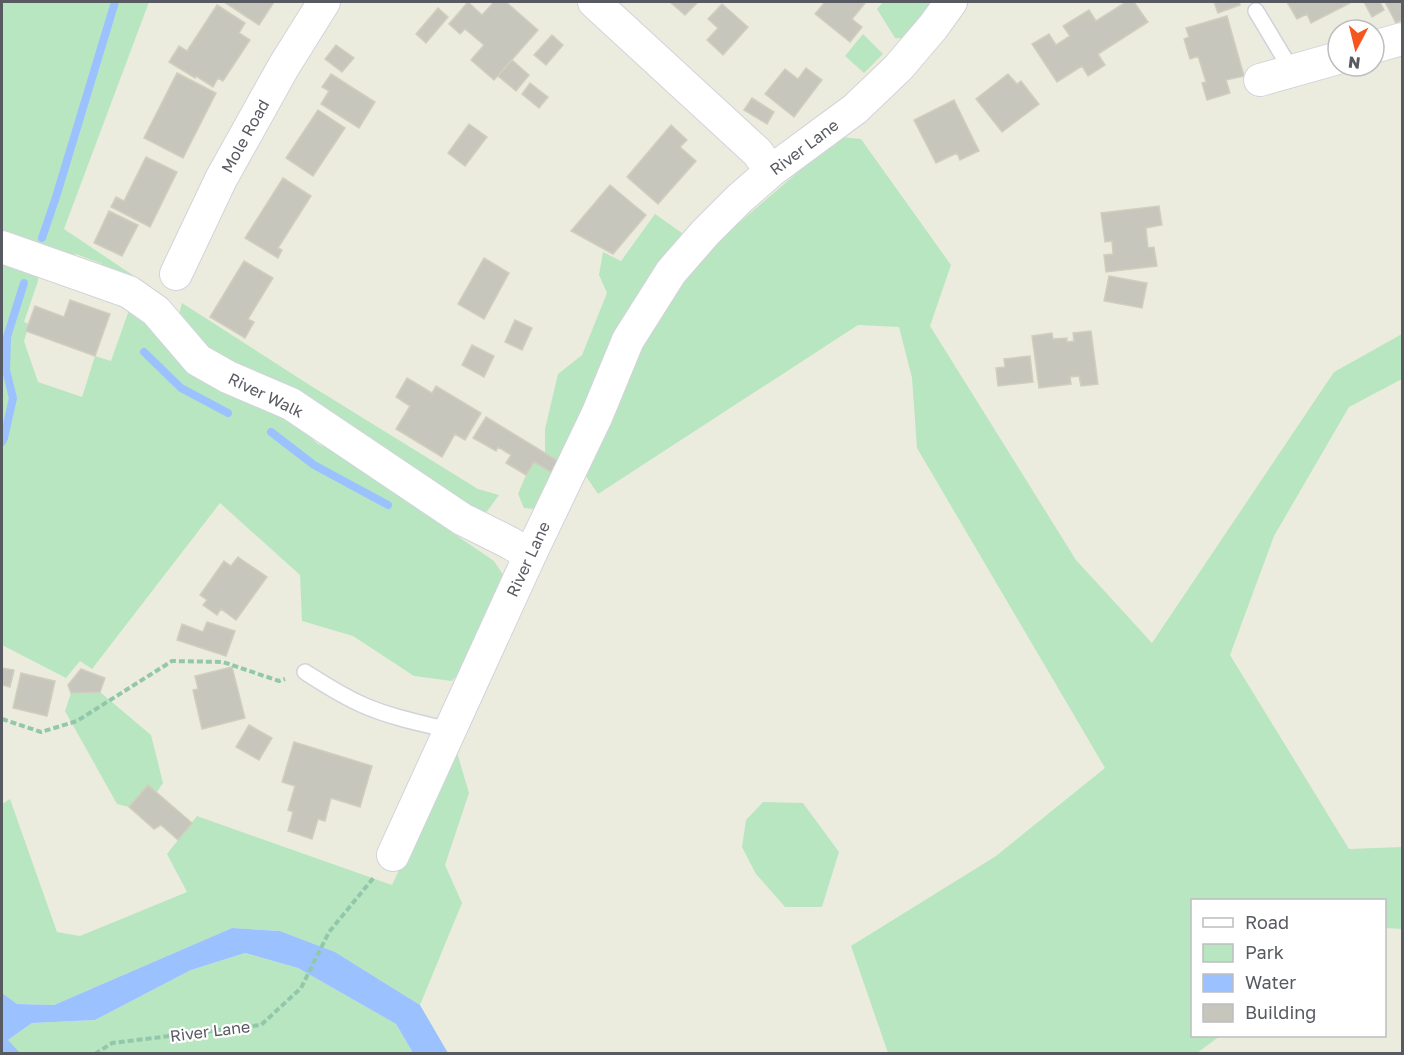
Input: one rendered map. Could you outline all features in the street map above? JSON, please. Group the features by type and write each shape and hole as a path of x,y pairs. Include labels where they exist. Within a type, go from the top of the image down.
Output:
{"street":[{"name":"Mole Road","path":"176,274 221,179 284,66 324,2"},
{"path":"594,2 757,152 771,171"},
{"name":"River Lane","path":"393,855 530,555 597,415 628,340 671,272 739,199 771,171 855,109 898,68 951,2"},
{"path":"1386,44 1402,39"},
{"path":"1260,80 1326,61"},
{"name":"River Walk","path":"2,247 129,292 156,311 198,360 291,404 462,519 530,555"}],"lane":[{"path":"1256,11 1292,71"},
{"path":"305,672 365,706 449,730"}],"path":[{"path":"2,719 41,732 77,721 172,661 223,662 279,681 305,672"},
{"name":"River Lane","path":"96,1053 112,1043 261,1025 302,988 329,932 393,855"}],"green space":[{"path":"2,2 149,2 64,229 140,280 134,284 104,274 102,264 76,254 64,259 2,235"},
{"path":"883,2 938,2 911,39 895,38 877,9"},
{"path":"863,34 883,54 864,73 845,56"},
{"path":"839,137 861,139 951,265 930,326 1076,560 1152,643 1334,372 1402,334 1402,379 1349,407 1274,536 1230,655 1349,849 1402,847 1402,929 1386,928 1386,899 1191,899 1191,1037 1219,1037 1197,1053 888,1053 851,946 996,856 1105,768 917,448 912,378 899,327 858,325 598,494 583,472 640,340 698,258"},
{"path":"655,214 682,233 650,282 547,510 524,508 518,494 534,462 551,472 558,461 545,453 545,429 558,374 582,355 607,293 599,275 603,252 621,261"},
{"path":"2,260 39,272 24,322 29,324 24,341 38,382 82,397 95,356 111,361 129,310 150,326 193,375 210,385 288,417 318,444 353,459 423,506 453,533 494,561 508,582 475,654 452,681 414,676 353,636 302,621 300,575 220,503 92,669 80,661 66,678 2,645"},
{"path":"182,303 478,489 499,495 485,514 217,360 179,314"},
{"path":"100,692 151,735 163,783 157,792 129,807 117,804 65,711 71,693"},
{"path":"456,749 469,793 445,865 462,903 420,1005 335,952 280,931 232,928 54,1005 17,1004 2,993 2,804 10,799 57,932 80,936 187,892 167,854 197,816 392,885"},
{"path":"763,802 803,803 839,852 822,907 785,907 756,874 742,847 746,820"},
{"path":"245,953 298,968 396,1024 413,1053 20,1054 8,1040 32,1023 95,1020 191,970"}],"water":[{"path":"232,928 280,931 335,952 420,1005 448,1053 413,1053 396,1024 298,968 245,953 191,970 95,1020 32,1023 8,1040 20,1053 2,1053 2,993 17,1004 54,1005"}],"building":[{"path":"224,2 274,2 259,25"},
{"path":"468,2 482,15 494,2 506,2 538,30 494,80 471,60 484,45 465,29 460,34 449,24"},
{"path":"670,2 698,2 685,15"},
{"path":"825,2 866,2 852,19 862,27 850,42 815,14"},
{"path":"1126,2 1134,2 1148,22 1098,54 1105,65 1088,76 1082,66 1057,82 1032,44 1049,34 1056,45 1070,36 1063,26 1089,10 1096,21"},
{"path":"1214,2 1239,2 1240,5 1218,13"},
{"path":"1287,2 1350,3 1311,23 1307,14 1297,19"},
{"path":"1364,2 1380,2 1384,10 1372,17"},
{"path":"1385,2 1402,2 1402,20 1396,23"},
{"path":"722,4 748,27 723,55 707,40 718,28 708,19"},
{"path":"217,5 245,23 239,33 250,40 223,81 218,78 213,87 169,62 179,46 187,51"},
{"path":"438,8 448,17 426,43 416,34"},
{"path":"1227,16 1244,76 1226,80 1230,93 1207,100 1202,83 1206,82 1198,56 1190,59 1184,39 1189,37 1186,28"},
{"path":"552,35 563,45 546,65 534,55"},
{"path":"336,45 354,58 342,72 325,59"},
{"path":"512,60 529,75 516,91 498,76"},
{"path":"806,68 822,80 794,117 765,94 785,69 798,79"},
{"path":"177,73 216,93 183,158 144,138"},
{"path":"331,74 375,102 359,128 321,104 329,91 322,87"},
{"path":"1008,74 1017,84 1021,81 1039,104 1002,132 976,99"},
{"path":"530,83 548,97 539,108 522,94"},
{"path":"752,98 774,112 767,124 744,110"},
{"path":"954,100 979,151 960,160 957,153 936,163 914,120"},
{"path":"318,110 345,128 313,176 286,158"},
{"path":"469,124 487,137 465,166 448,153"},
{"path":"671,125 687,140 680,147 696,161 658,204 627,177"},
{"path":"146,157 177,172 150,227 111,207 116,197 124,201"},
{"path":"283,178 311,196 278,248 282,250 278,258 245,238"},
{"path":"610,185 646,215 613,254 571,231"},
{"path":"1159,206 1162,225 1146,228 1148,248 1154,247 1157,266 1106,272 1104,255 1113,254 1112,241 1105,242 1101,213"},
{"path":"109,211 138,225 122,256 94,243"},
{"path":"484,258 509,273 484,319 458,304"},
{"path":"244,261 273,278 248,319 254,322 245,338 210,317"},
{"path":"1109,276 1147,283 1142,308 1104,301"},
{"path":"70,300 110,314 95,356 26,331 35,306 64,317"},
{"path":"515,320 532,328 522,350 505,342"},
{"path":"1091,331 1098,384 1081,386 1079,376 1070,377 1071,384 1039,388 1032,336 1052,333 1053,339 1067,338 1067,342 1074,341 1073,333"},
{"path":"472,345 494,356 484,377 462,365"},
{"path":"1030,356 1033,382 998,386 996,368 1005,367 1004,359"},
{"path":"407,378 432,393 436,386 481,413 465,440 455,434 442,457 396,429 410,406 396,397"},
{"path":"486,417 558,461 551,472 534,462 526,475 506,463 511,455 498,447 496,451 473,438"},
{"path":"238,557 267,577 236,620 221,609 217,615 203,605 207,600 200,595 224,561 231,566"},
{"path":"207,622 235,631 226,656 177,640 182,624 203,632"},
{"path":"232,667 245,718 202,729 193,690 198,689 195,676"},
{"path":"2,668 14,670 10,687 2,685"},
{"path":"81,669 105,678 100,692 71,693 68,685"},
{"path":"21,673 55,681 47,716 13,708"},
{"path":"249,725 272,738 259,760 236,747"},
{"path":"294,742 372,766 360,807 331,798 325,821 318,819 312,839 288,831 293,812 288,810 295,786 282,782"},
{"path":"148,785 192,823 178,840 161,825 154,829 129,807"}],"waterway":[{"path":"42,238 115,2"},
{"path":"2,442 13,398 6,370 7,337 24,283"},
{"path":"144,352 181,388 228,413"},
{"path":"271,432 314,465 388,505"}]}
